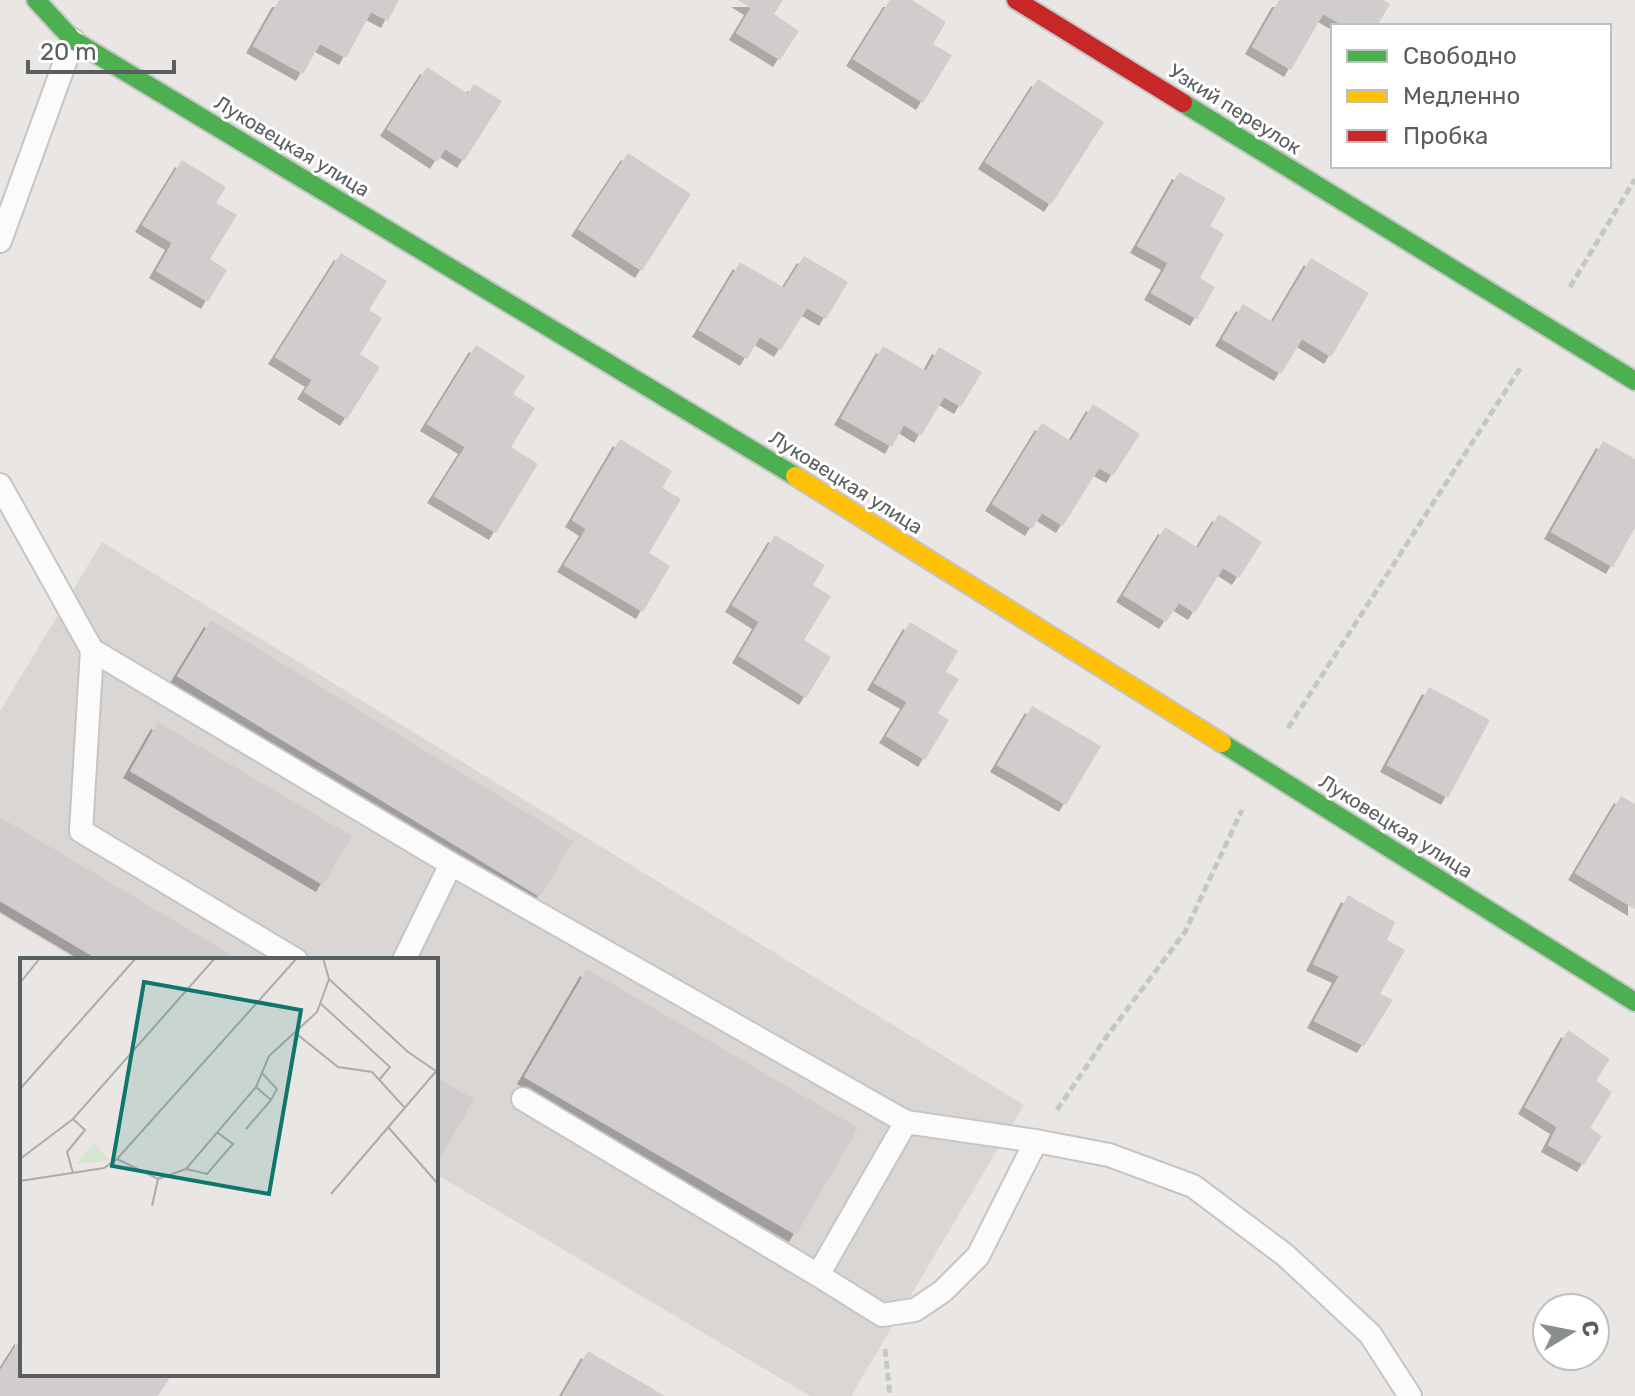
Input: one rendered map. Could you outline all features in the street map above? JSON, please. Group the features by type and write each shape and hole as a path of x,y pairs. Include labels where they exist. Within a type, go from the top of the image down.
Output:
{"street":[{"name":"Луковецкая улица","path":"36,0 73,40 861,516 1635,1002"},
{"name":"Узкий переулок","path":"1016,0 1635,381"}],"lane":[{"path":"0,241 73,40"},
{"path":"0,485 92,650 451,864 906,1122 1109,1155 1193,1186 1285,1255 1370,1334 1410,1396"},
{"path":"92,650 81,831 293,958"},
{"path":"405,958 451,864"},
{"path":"523,1099 882,1315 915,1310 943,1291 978,1256 1036,1141"},
{"path":"818,1275 906,1122"}],"path":[{"path":"1036,1141 1107,1036 1185,932 1262,768 1547,327 1635,179"},
{"path":"882,1315 890,1396"}],"shaded area":[{"path":"102,542 1024,1105 851,1396 810,1396 438,1175 438,958 74,958 0,914 0,711"}],"building":[{"path":"279,0 399,0 388,21 371,12 346,58 320,44 303,74 253,46"},
{"path":"738,0 783,0 774,14 799,31 780,60 736,33 751,8"},
{"path":"890,0 912,0 946,22 933,44 952,55 923,103 853,59"},
{"path":"1279,0 1383,0 1390,4 1378,24 1340,24 1323,14 1291,70 1252,47"},
{"path":"427,67 468,94 474,84 502,101 464,161 445,149 437,162 387,129"},
{"path":"1038,79 1104,122 1051,205 985,162"},
{"path":"628,153 691,194 642,271 578,229"},
{"path":"182,160 226,187 216,203 237,215 210,259 227,270 208,302 156,271 172,243 142,225"},
{"path":"1179,172 1226,198 1210,226 1224,234 1200,278 1215,287 1197,319 1151,293 1168,263 1137,246"},
{"path":"341,253 387,281 369,310 382,318 360,354 380,367 347,419 304,392 312,380 275,357"},
{"path":"804,256 848,282 826,319 807,308 781,350 760,337 747,359 699,330 740,262 784,288"},
{"path":"1311,258 1369,293 1331,357 1302,339 1281,374 1222,339 1243,304 1273,322"},
{"path":"476,345 525,376 513,394 535,408 511,447 538,464 496,533 434,496 465,447 427,424"},
{"path":"883,346 926,371 939,347 982,372 961,407 944,397 921,436 904,425 892,447 841,418"},
{"path":"1093,404 1140,434 1113,476 1099,468 1063,526 1042,513 1032,529 992,504 1042,423 1071,441"},
{"path":"620,439 672,471 662,488 681,499 649,553 670,566 643,612 564,565 586,529 572,520"},
{"path":"1603,441 1635,459 1635,528 1613,567 1551,532"},
{"path":"1219,514 1262,542 1239,578 1223,568 1195,613 1179,603 1166,622 1123,595 1165,527 1198,548"},
{"path":"775,535 825,565 813,585 831,596 804,640 831,657 806,698 739,656 759,622 732,605"},
{"path":"211,620 573,841 540,897 177,676"},
{"path":"910,622 958,651 946,672 959,679 938,713 949,720 925,760 886,736 907,702 874,683"},
{"path":"1429,687 1490,720 1448,798 1387,765"},
{"path":"1032,706 1101,746 1066,805 997,765"},
{"path":"158,722 352,836 323,885 130,771"},
{"path":"1621,796 1635,804 1635,909 1575,873"},
{"path":"0,817 237,958 96,958 0,901"},
{"path":"1348,895 1395,922 1387,940 1405,950 1380,994 1393,1000 1364,1046 1314,1021 1339,976 1313,964"},
{"path":"587,969 858,1128 796,1235 524,1077"},
{"path":"1568,1030 1610,1059 1596,1081 1612,1092 1590,1128 1602,1136 1584,1165 1548,1145 1557,1127 1525,1107"},
{"path":"438,1078 474,1099 438,1162"},
{"path":"20,1339 20,1376 171,1376 158,1396 0,1396 0,1371"},
{"path":"588,1351 665,1396 562,1396"}],"traffic: fast":[{"path":"36,0 73,40 795,476"},
{"path":"1183,103 1635,381"},
{"path":"1222,743 1635,1002"}],"traffic: slow":[{"path":"795,476 1222,743"}],"traffic: jam":[{"path":"1016,0 1183,103"}]}
